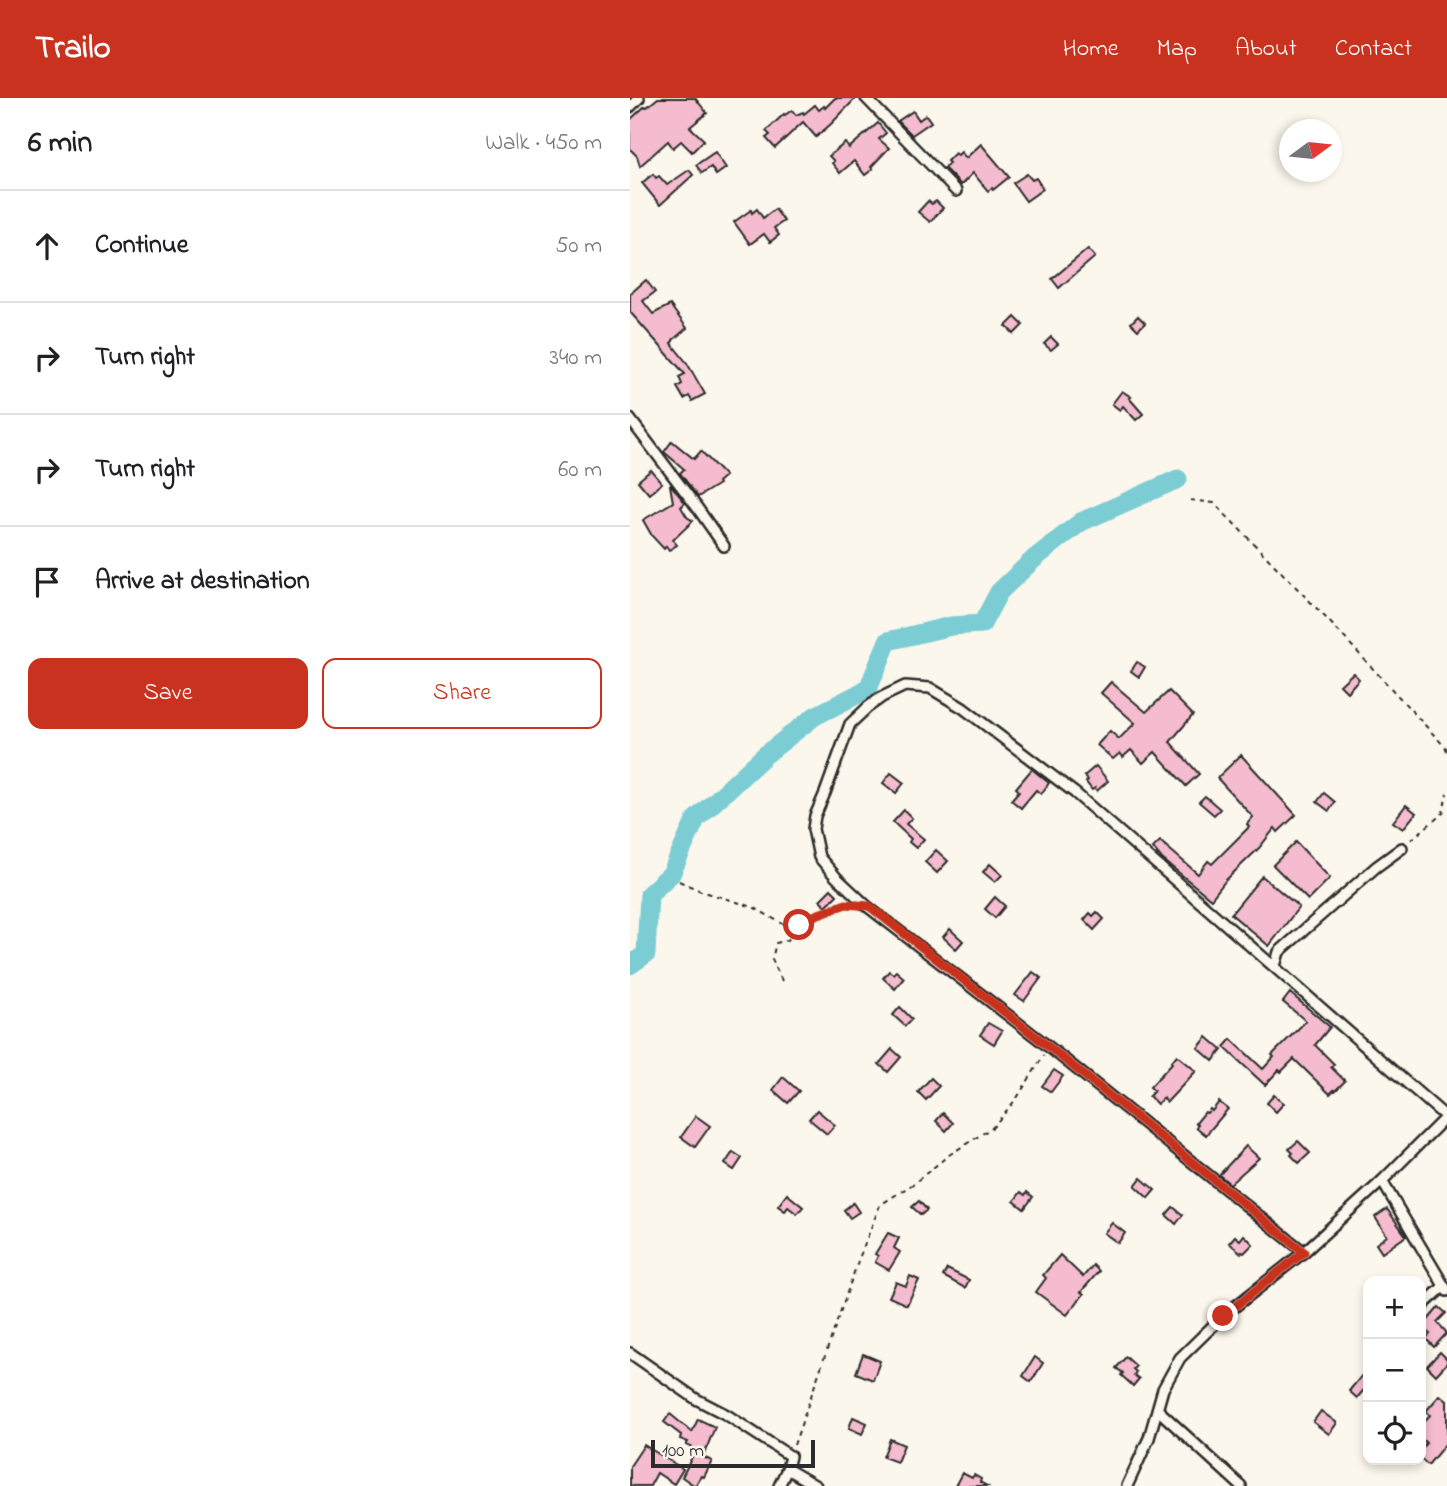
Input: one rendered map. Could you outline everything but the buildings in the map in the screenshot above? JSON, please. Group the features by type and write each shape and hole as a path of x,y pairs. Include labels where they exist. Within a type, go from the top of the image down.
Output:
{"street":[{"path":"630,107 639,98"},
{"path":"866,98 956,191"},
{"path":"630,419 724,546"},
{"path":"1127,1486 1149,1437 1163,1390 1180,1358 1223,1316 1304,1252 1382,1181 1446,1116 1075,793 963,708 930,688 905,686 867,707 850,724 815,816 813,829 819,857 836,877 869,906 1304,1252"},
{"path":"1275,966 1279,952 1376,867 1402,848"},
{"path":"1382,1181 1446,1289 1426,1303"},
{"path":"630,1353 696,1399 790,1455 779,1486"},
{"path":"1158,1410 1241,1486"},
{"path":"787,1469 816,1486"}],"path":[{"path":"1190,500 1214,503 1328,620 1447,752"},
{"path":"1402,848 1443,813 1447,793"},
{"path":"679,881 701,891 753,907 783,924 799,925"},
{"path":"782,981 772,959 776,943 788,940 799,925 816,915 846,904 869,906"},
{"path":"790,1455 880,1205 993,1127 1017,1098 1049,1047"}],"waterway":[{"path":"630,965 646,954 649,894 671,874 696,819 765,755 815,716 868,689 888,641 951,626 982,624 999,592 1035,558 1081,522 1178,479"}],"route":[{"path":"799,925 816,915 846,904 869,906 1304,1252 1223,1316"}]}
